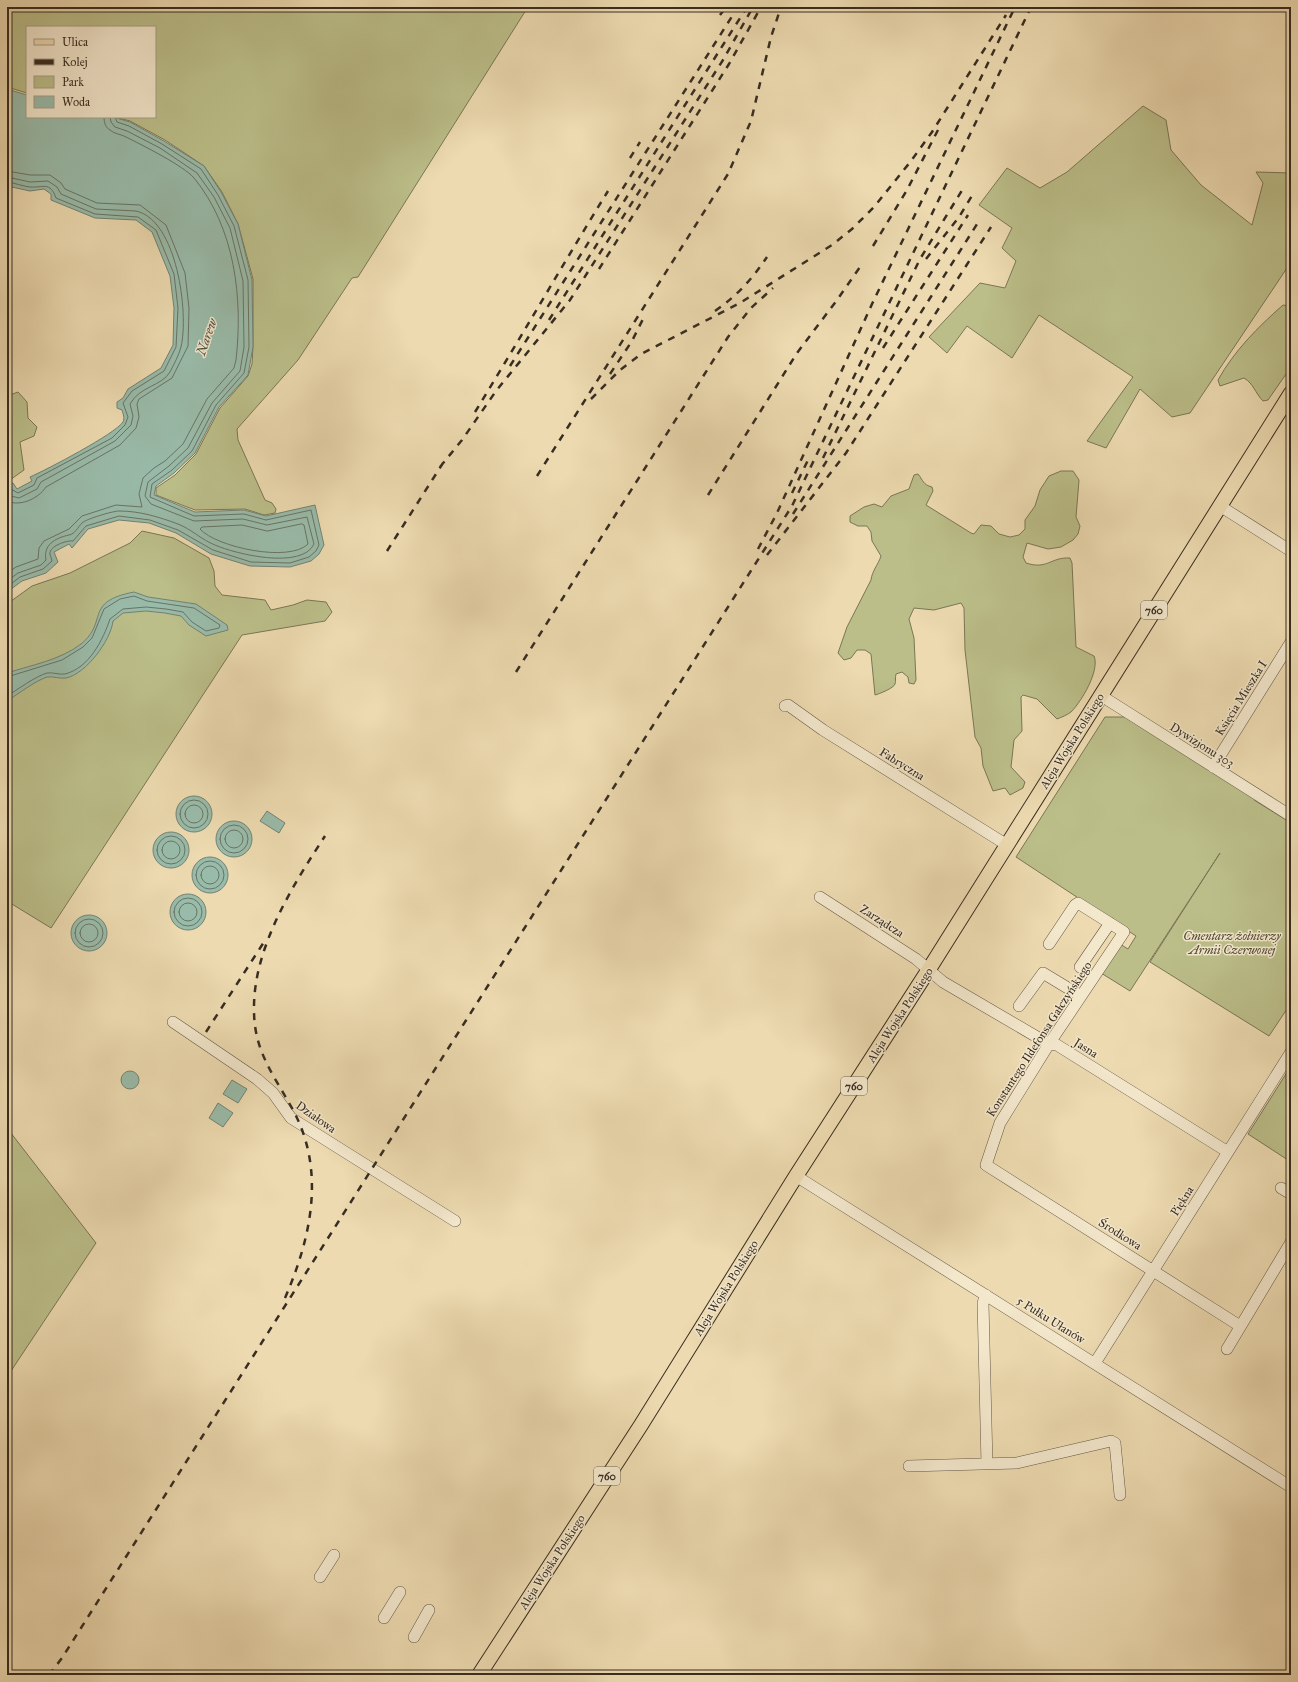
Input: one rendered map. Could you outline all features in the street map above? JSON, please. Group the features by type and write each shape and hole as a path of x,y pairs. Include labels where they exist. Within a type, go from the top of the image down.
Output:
{"main road":[{"name":"Aleja Wojska Polskiego","path":"479,1675 641,1425 796,1176 928,970 1291,393"}],"street":[{"path":"1220,506 1291,551"},
{"name":"Księcia Mieszka I","path":"1213,767 1291,642"},
{"name":"Dywizjonu 303","path":"1100,695 1291,816"},
{"name":"Fabryczna","path":"784,706 788,705 824,730 1007,845"},
{"name":"Zarządcza","path":"820,897 894,944 916,959 928,970"},
{"path":"1049,944 1076,904 1081,904 1110,923 1080,967"},
{"name":"Konstantego Ildefonsa Gałczyńskiego","path":"986,1164 1000,1123 1049,1044 1124,932 1110,923"},
{"name":"Jasna","path":"928,970 943,982 1049,1044 1057,1045 1228,1152"},
{"path":"1019,1006 1043,973 1081,996"},
{"name":"Działowa","path":"173,1022 257,1079 273,1093 291,1118 455,1221"},
{"name":"Piękna","path":"1095,1363 1291,1052"},
{"name":"Środkowa","path":"986,1164 1240,1326"},
{"name":"5 Pułku Ułanów","path":"796,1176 1291,1487"},
{"path":"1281,1188 1291,1194"},
{"path":"1226,1348 1291,1242"},
{"path":"986,1295 983,1304 987,1464"},
{"path":"909,1466 1025,1462 1070,1450 1113,1441 1115,1443 1120,1495"},
{"path":"320,1577 334,1555"},
{"path":"384,1618 400,1592"},
{"path":"414,1637 430,1610"}],"green space":[{"path":"7,7 522,7 526,10 358,277 352,278 298,360 237,429 238,440 265,500 272,503 276,509 275,513 264,515 245,509 195,510 156,495 156,488 175,475 196,454 220,408 248,376 252,364 253,347 253,279 238,224 222,192 204,166 165,140 130,121 119,118 156,118 156,26 26,26 26,93 7,87"},
{"path":"1143,106 1166,120 1171,150 1201,185 1252,225 1263,183 1256,172 1291,173 1291,262 1190,413 1172,417 1140,389 1106,448 1087,441 1133,377 1039,315 1012,358 967,326 947,353 929,337 980,283 1005,288 1016,261 1002,248 1012,228 979,205 1007,168 1040,188 1067,172"},
{"path":"1283,305 1291,308 1291,367 1268,400 1263,401 1250,383 1244,378 1220,386 1218,380 1231,359 1256,331"},
{"path":"18,392 27,402 28,418 37,427 34,436 20,442 24,470 7,482 7,396"},
{"path":"1061,471 1073,471 1079,480 1076,517 1080,526 1078,534 1073,540 1061,547 1048,549 1027,543 1023,557 1026,563 1033,565 1044,564 1063,558 1070,558 1072,563 1076,647 1094,656 1094,669 1089,685 1080,701 1071,712 1057,719 1037,699 1023,695 1021,697 1022,731 1014,740 1011,767 1025,782 1023,788 1010,795 1005,788 993,791 983,766 981,748 975,737 965,650 964,608 961,603 934,610 914,608 909,619 914,638 916,680 914,684 909,683 908,677 902,672 896,674 894,686 875,695 871,654 865,650 857,650 851,658 844,660 838,653 847,627 871,580 881,556 872,541 871,532 867,526 858,526 850,522 850,516 864,507 874,504 882,507 891,496 909,489 914,475 918,474 925,484 932,487 933,491 926,505 971,533 974,534 981,525 991,526 999,534 1010,537 1019,535 1025,529 1025,520 1035,506 1040,490 1049,476"},
{"path":"142,531 174,538 209,558 214,571 215,586 222,595 265,600 271,610 307,600 326,602 332,612 325,621 242,635 51,928 7,901 7,604 32,586 70,573 130,543"},
{"name":"Cmentarz żołnierzy Armii Czerwonej","path":"1105,717 1125,717 1256,798 1254,800 1291,823 1291,1003 1269,1036 1150,962 1220,853 1130,991 1101,973 1120,944 1128,949 1136,936 1016,857"},
{"path":"1291,1066 1291,1162 1248,1134"},
{"path":"7,1128 96,1243 7,1377"}],"water":[{"name":"Narew","path":"7,89 26,95 26,118 116,118 130,122 204,166 221,192 238,224 252,280 253,347 248,375 219,407 195,453 174,473 156,486 154,495 195,512 244,510 266,516 315,505 324,545 319,554 311,561 290,567 250,566 211,554 176,533 149,523 119,520 88,529 72,548 69,544 54,552 58,562 46,573 22,581 7,592 7,486 13,483 17,489 32,481 30,477 94,443 117,428 123,422 124,418 122,410 117,408 117,402 123,398 128,389 161,368 173,345 174,308 170,276 152,232 136,220 95,218 51,200 51,194 44,189 30,191 7,186"},
{"path":"134,592 148,597 196,604 227,625 228,630 206,636 189,625 181,616 146,611 123,613 113,621 108,637 103,646 82,670 66,678 47,677 42,679 7,701 7,673 46,662 73,650 89,636 94,628 102,607 108,601 118,596"},
{"path":"198,796 207,801 211,807 211,821 207,827 198,832 190,832 181,827 177,821 176,810 181,801 187,797"},
{"path":"267,811 285,823 279,833 260,821"},
{"path":"238,821 247,826 251,832 251,846 247,852 238,857 230,857 221,852 217,846 216,835 221,826 227,822"},
{"path":"175,832 184,837 188,843 188,857 184,863 175,868 167,868 158,863 154,857 153,846 158,837 164,833"},
{"path":"214,857 223,862 227,868 227,882 223,888 214,893 206,893 197,888 193,882 192,871 197,862 203,858"},
{"path":"192,894 201,899 205,905 205,919 201,925 192,930 184,930 175,925 171,919 170,908 175,899 181,895"},
{"path":"93,915 102,920 106,926 106,940 102,946 93,951 85,951 76,946 72,940 71,929 76,920 82,916"},
{"path":"130,1071 136,1074 139,1080 136,1086 130,1089 124,1086 121,1080 124,1074"},
{"path":"232,1080 247,1089 238,1103 223,1094"},
{"path":"218,1103 233,1113 223,1127 209,1118"}],"railway":[{"path":"720,15 726,7"},
{"path":"510,366 738,7"},
{"path":"549,320 747,7"},
{"path":"440,467 462,440 496,391 570,300 723,60 753,7"},
{"path":"599,269 729,64 761,7"},
{"path":"537,476 728,174 751,121 771,37 781,7"},
{"path":"758,549 777,513 872,304 1015,7"},
{"path":"49,1675 62,1658 792,506 1031,7"},
{"path":"591,399 620,370 641,354 740,303 832,245 852,229 874,207 932,132 1006,15"},
{"path":"873,246 907,190 938,130"},
{"path":"630,158 640,142"},
{"path":"823,458 920,259 964,187"},
{"path":"475,412 608,191"},
{"path":"926,259 959,217 973,194"},
{"path":"883,348 968,215"},
{"path":"793,514 979,221"},
{"path":"767,555 846,453 991,227"},
{"path":"715,311 744,287 767,257"},
{"path":"708,495 797,353 860,267"},
{"path":"516,672 728,337 751,308 773,288"},
{"path":"610,374 632,341 644,317"},
{"path":"792,493 809,458"},
{"path":"387,551 443,463"},
{"path":"285,1298 302,1252 308,1228 312,1180 309,1157 303,1133 293,1110 266,1063 257,1038 254,1010 255,987 260,964 277,918 300,875 325,836"},
{"path":"206,1032 264,942"}]}
